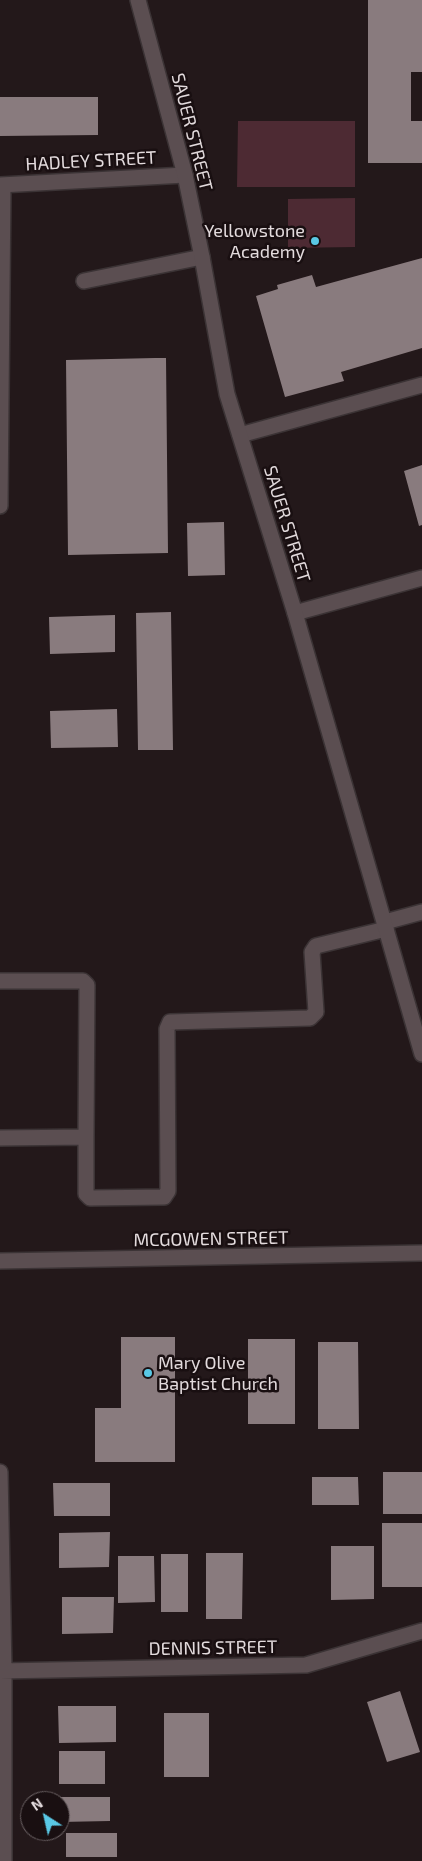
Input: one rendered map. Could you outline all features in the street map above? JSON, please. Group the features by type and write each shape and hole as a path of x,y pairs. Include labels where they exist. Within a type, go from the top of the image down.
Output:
{"street":[{"name":"SAUER STREET","path":"138,0 185,175 227,394 295,613 422,1054"},
{"name":"HADLEY STREET","path":"2,185 185,175"},
{"path":"0,506 2,185"},
{"path":"84,281 202,257"},
{"path":"240,435 422,385"},
{"path":"295,613 422,578"},
{"path":"0,981 83,980 87,986 86,1194 90,1198 164,1197 168,1191 167,1029 170,1022 310,1018 316,1012 312,952 316,946 422,912"},
{"path":"0,1138 86,1137"},
{"name":"MCGOWEN STREET","path":"0,1262 422,1253"},
{"path":"0,1472 4,1861"},
{"name":"DENNIS STREET","path":"2,1671 306,1665 422,1631"}],"shaded area":[{"path":"238,121 355,121 355,187 237,187"},
{"path":"355,198 355,247 288,248 288,199"}],"building":[{"path":"368,0 422,0 422,72 411,72 411,121 422,121 422,163 368,163"},
{"path":"0,97 98,97 98,135 0,136"},
{"path":"422,258 422,348 341,372 344,381 285,397 256,296 278,289 277,285 312,275 316,287"},
{"path":"166,358 168,553 68,555 66,360"},
{"path":"422,465 422,525 419,526 404,471"},
{"path":"224,522 225,575 188,576 187,523"},
{"path":"171,612 173,750 138,750 136,613"},
{"path":"115,615 115,652 50,654 49,617"},
{"path":"117,709 118,747 51,748 50,711"},
{"name":"Mary Olive Baptist Church","path":"121,1337 175,1337 175,1462 95,1462 95,1408 121,1408"},
{"path":"248,1339 295,1339 295,1424 248,1424"},
{"path":"318,1342 358,1342 359,1429 318,1429"},
{"path":"383,1472 422,1472 422,1514 383,1514"},
{"path":"312,1477 358,1477 359,1505 312,1505"},
{"path":"53,1483 110,1483 110,1516 54,1516"},
{"path":"382,1523 422,1523 422,1587 382,1587"},
{"path":"110,1532 109,1567 59,1568 59,1533"},
{"path":"331,1546 374,1546 374,1599 331,1600"},
{"path":"206,1553 243,1553 242,1619 206,1619"},
{"path":"161,1554 188,1554 188,1612 161,1612"},
{"path":"118,1556 154,1556 155,1602 118,1603"},
{"path":"62,1597 114,1597 113,1633 62,1634"},
{"path":"400,1691 420,1752 387,1762 367,1702"},
{"path":"58,1706 116,1706 116,1742 59,1743"},
{"path":"164,1713 209,1713 209,1777 164,1777"},
{"path":"59,1751 105,1751 105,1784 59,1784"},
{"path":"70,1797 110,1797 110,1821 70,1822"},
{"path":"70,1833 117,1833 117,1857 66,1857 66,1841 70,1841"}],"place":[{"name":"Yellowstone Academy","path":"315,241"},
{"name":"Mary Olive Baptist Church","path":"148,1373"}]}
